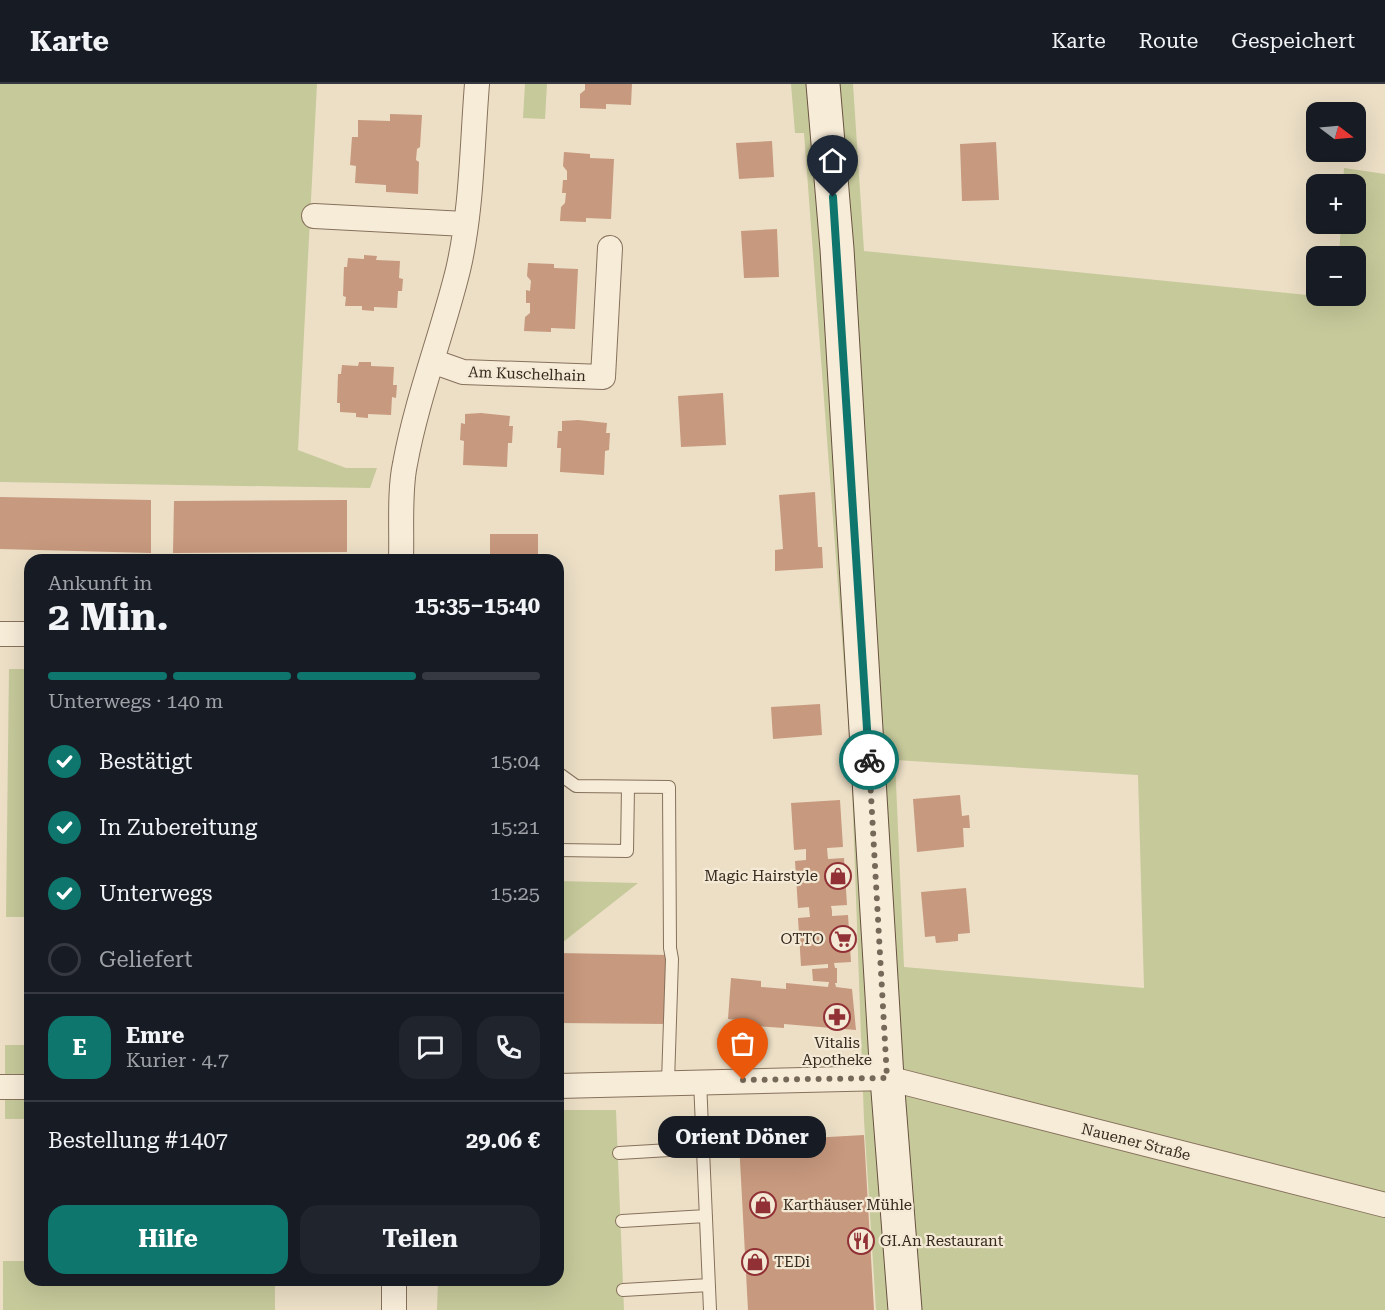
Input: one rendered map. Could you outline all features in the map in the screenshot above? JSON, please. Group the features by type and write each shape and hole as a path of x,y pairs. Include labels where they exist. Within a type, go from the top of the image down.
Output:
{"main road":[{"path":"823,84 837,249 887,1078 905,1310"}],"street":[{"path":"401,554 404,466 415,414 458,268 469,193 477,84"},
{"path":"314,216 465,224"},
{"name":"Am Kuschelhain","path":"432,361 463,372 603,377 610,248"},
{"path":"0,634 24,634"},
{"name":"Nauener Straße","path":"564,1086 887,1078 1385,1205"},
{"path":"0,1087 24,1087"},
{"path":"394,1286 394,1310"}],"lane":[{"path":"564,777 576,786 669,788 670,948 672,959 668,1082"},
{"path":"564,850 627,851 628,787"},
{"path":"700,1081 710,1310"},
{"path":"619,1153 703,1148"},
{"path":"622,1221 706,1216"},
{"path":"623,1290 709,1285"}],"green space":[{"path":"0,84 317,84 298,450 346,468 377,468 370,488 0,482"},
{"path":"525,84 547,84 545,119 523,118"},
{"path":"791,84 853,84 864,251 1306,295 1306,306 1366,306 1366,246 1340,246 1340,234 1366,234 1366,174 1344,174 1344,168 1385,174 1385,1310 876,1310 864,1120 851,759 804,133 795,133","holes":["895,760 1138,775 1144,988 904,967"]},
{"path":"9,669 24,669 24,917 6,917"},
{"path":"564,881 638,883 564,941"},
{"path":"5,1045 24,1045 24,1119 5,1119"},
{"path":"564,1110 616,1110 624,1310 437,1310 438,1286 564,1286"},
{"path":"3,1261 24,1261 24,1286 275,1286 275,1310 3,1310"}],"building":[{"path":"585,84 632,84 631,105 606,104 606,109 580,108 580,94 585,90"},
{"path":"390,114 422,115 420,147 417,149 416,160 419,162 418,194 386,192 386,185 355,183 356,166 350,165 352,137 358,137 358,120 390,121"},
{"path":"772,141 774,177 739,179 736,143"},
{"path":"996,142 999,200 962,201 960,144"},
{"path":"564,152 590,154 590,158 614,159 611,219 586,218 586,222 560,221 561,207 565,203 566,193 562,193 563,180 567,180 567,171 563,166"},
{"path":"777,229 779,277 744,278 741,231"},
{"path":"364,255 377,256 376,260 400,261 399,278 403,279 402,291 398,291 397,308 374,307 374,311 362,310 362,306 345,306 344,267 347,267 348,258 364,259"},
{"path":"528,263 554,264 554,268 578,269 575,329 551,328 551,332 524,331 525,317 530,313 530,303 526,303 526,290 530,291 531,281 527,276"},
{"path":"359,362 371,362 371,366 394,367 393,385 397,385 396,398 392,397 391,415 368,414 368,418 356,417 356,413 340,412 340,403 337,403 338,374 341,374 342,365 358,366"},
{"path":"723,393 726,445 681,447 678,396"},
{"path":"465,414 510,416 509,426 513,426 512,443 508,443 507,467 463,465 464,441 460,440 461,423 465,424"},
{"path":"562,421 607,423 606,433 610,433 609,450 605,451 604,475 560,472 561,448 557,448 558,431 562,431"},
{"path":"815,492 818,547 822,547 823,568 775,571 775,550 783,549 779,495"},
{"path":"0,497 151,500 151,553 0,549"},
{"path":"347,500 347,552 173,553 174,501"},
{"path":"490,534 538,534 538,554 490,554"},
{"path":"820,704 822,735 773,739 771,707"},
{"path":"960,795 962,816 969,815 970,828 963,828 964,847 917,852 913,799"},
{"path":"840,800 843,847 827,848 828,859 844,858 847,905 831,906 832,916 848,915 851,962 834,963 837,968 837,983 835,983 836,987 852,989 856,1030 784,1024 784,1028 756,1026 756,1022 728,1019 731,978 761,981 761,987 786,989 786,983 828,987 829,982 813,981 812,969 828,968 828,964 801,966 798,918 810,917 809,907 798,908 795,861 806,860 806,849 794,850 791,803"},
{"path":"966,888 970,933 958,934 958,941 936,943 935,936 925,937 921,892"},
{"path":"564,953 669,955 667,1024 564,1023"},
{"path":"864,1135 874,1310 748,1310 739,1142"}],"way so far":[{"path":"743,1080 887,1078 869,760"}],"place":[{"name":"Magic Hairstyle","path":"838,876"},
{"name":"OTTO","path":"843,939"},
{"name":"Vitalis Apotheke","path":"837,1017"},
{"name":"Orient Döner","path":"743,1080"},
{"name":"Karthäuser Mühle","path":"763,1205"},
{"name":"GI.An Restaurant","path":"861,1241"},
{"name":"TEDi","path":"755,1262"}],"route":[{"path":"833,197 869,760"}]}
